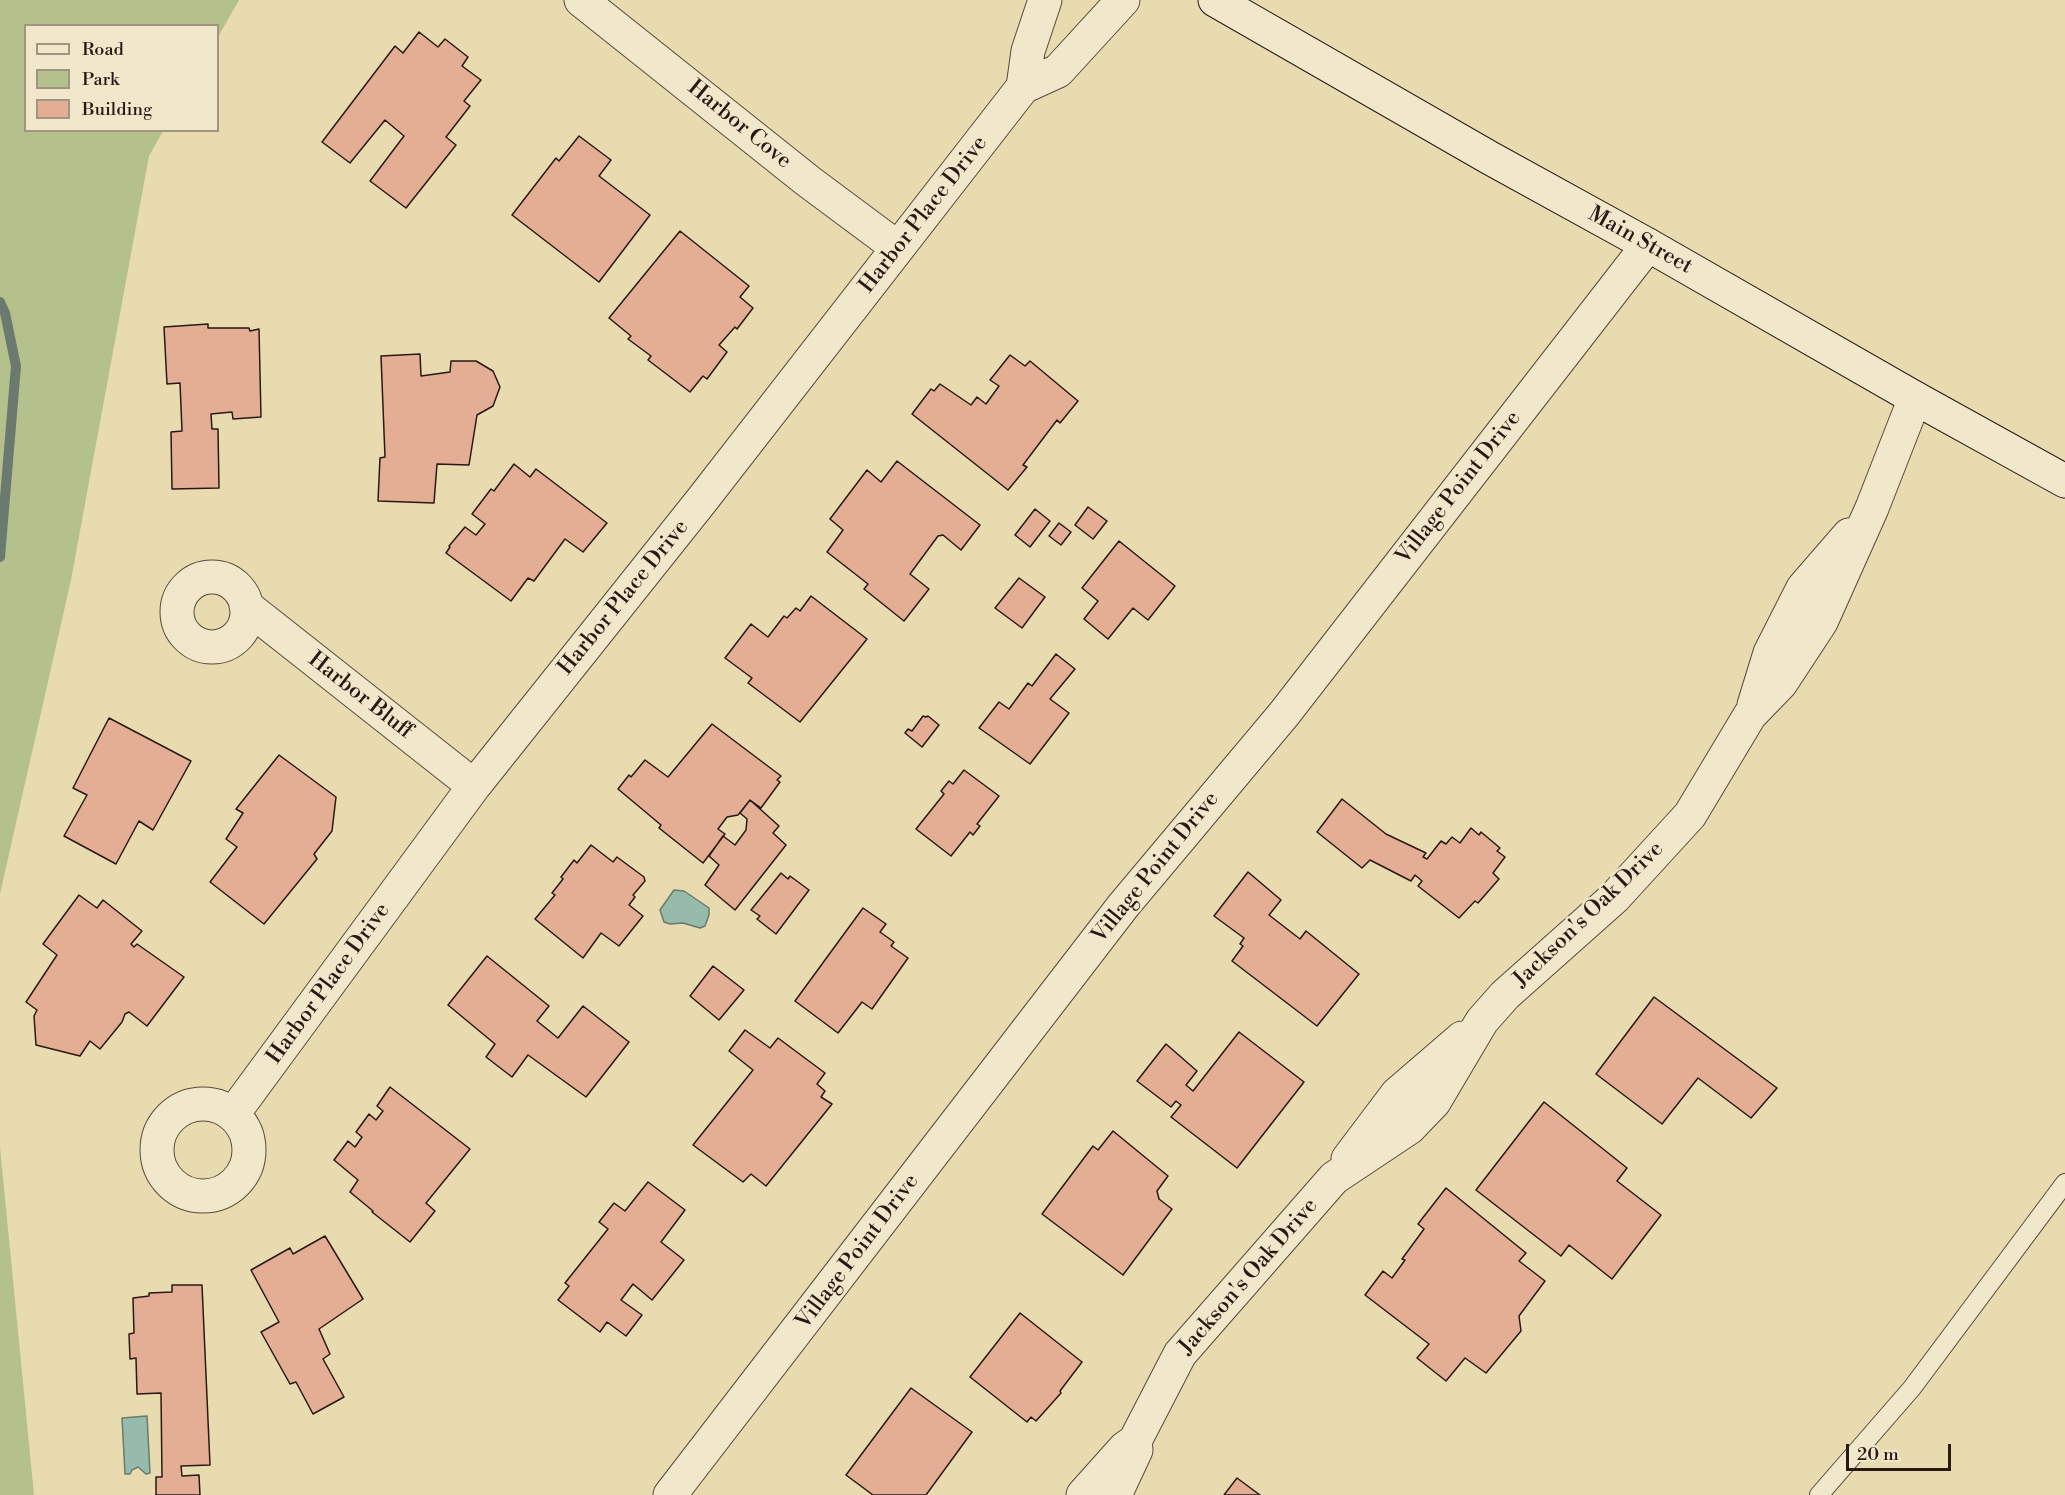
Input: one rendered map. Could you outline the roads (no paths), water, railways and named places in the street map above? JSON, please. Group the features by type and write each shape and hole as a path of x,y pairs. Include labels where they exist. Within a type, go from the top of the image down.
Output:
{"street":[{"name":"Harbor Cove","path":"581,0 808,181 898,248"},
{"name":"Harbor Place Drive","path":"1023,87 1028,51 1044,0"},
{"name":"Harbor Place Drive","path":"233,1114 474,786 710,491 1023,87 1058,71 1123,0"},
{"name":"Main Street","path":"1215,0 1490,158 2065,481"},
{"name":"Village Point Drive","path":"670,1495 1123,906 1284,714 1648,245"},
{"name":"Jackson's Oak Drive","path":"1083,1495 1125,1448 1135,1441 1180,1354 1334,1179 1409,1128 1434,1102 1482,1021 1505,995 1614,898 1690,815 1750,715 1770,653 1803,588 1872,508 1915,398"},
{"name":"Harbor Bluff","path":"246,606 474,786"},
{"name":"Jackson's Oak Drive","path":"1115,1495 1136,1450 1135,1441"}],"lane":[{"path":"1819,1495 1912,1388 2065,1183"}],"waterway":[{"path":"0,302 5,313 16,366 0,557"}]}
